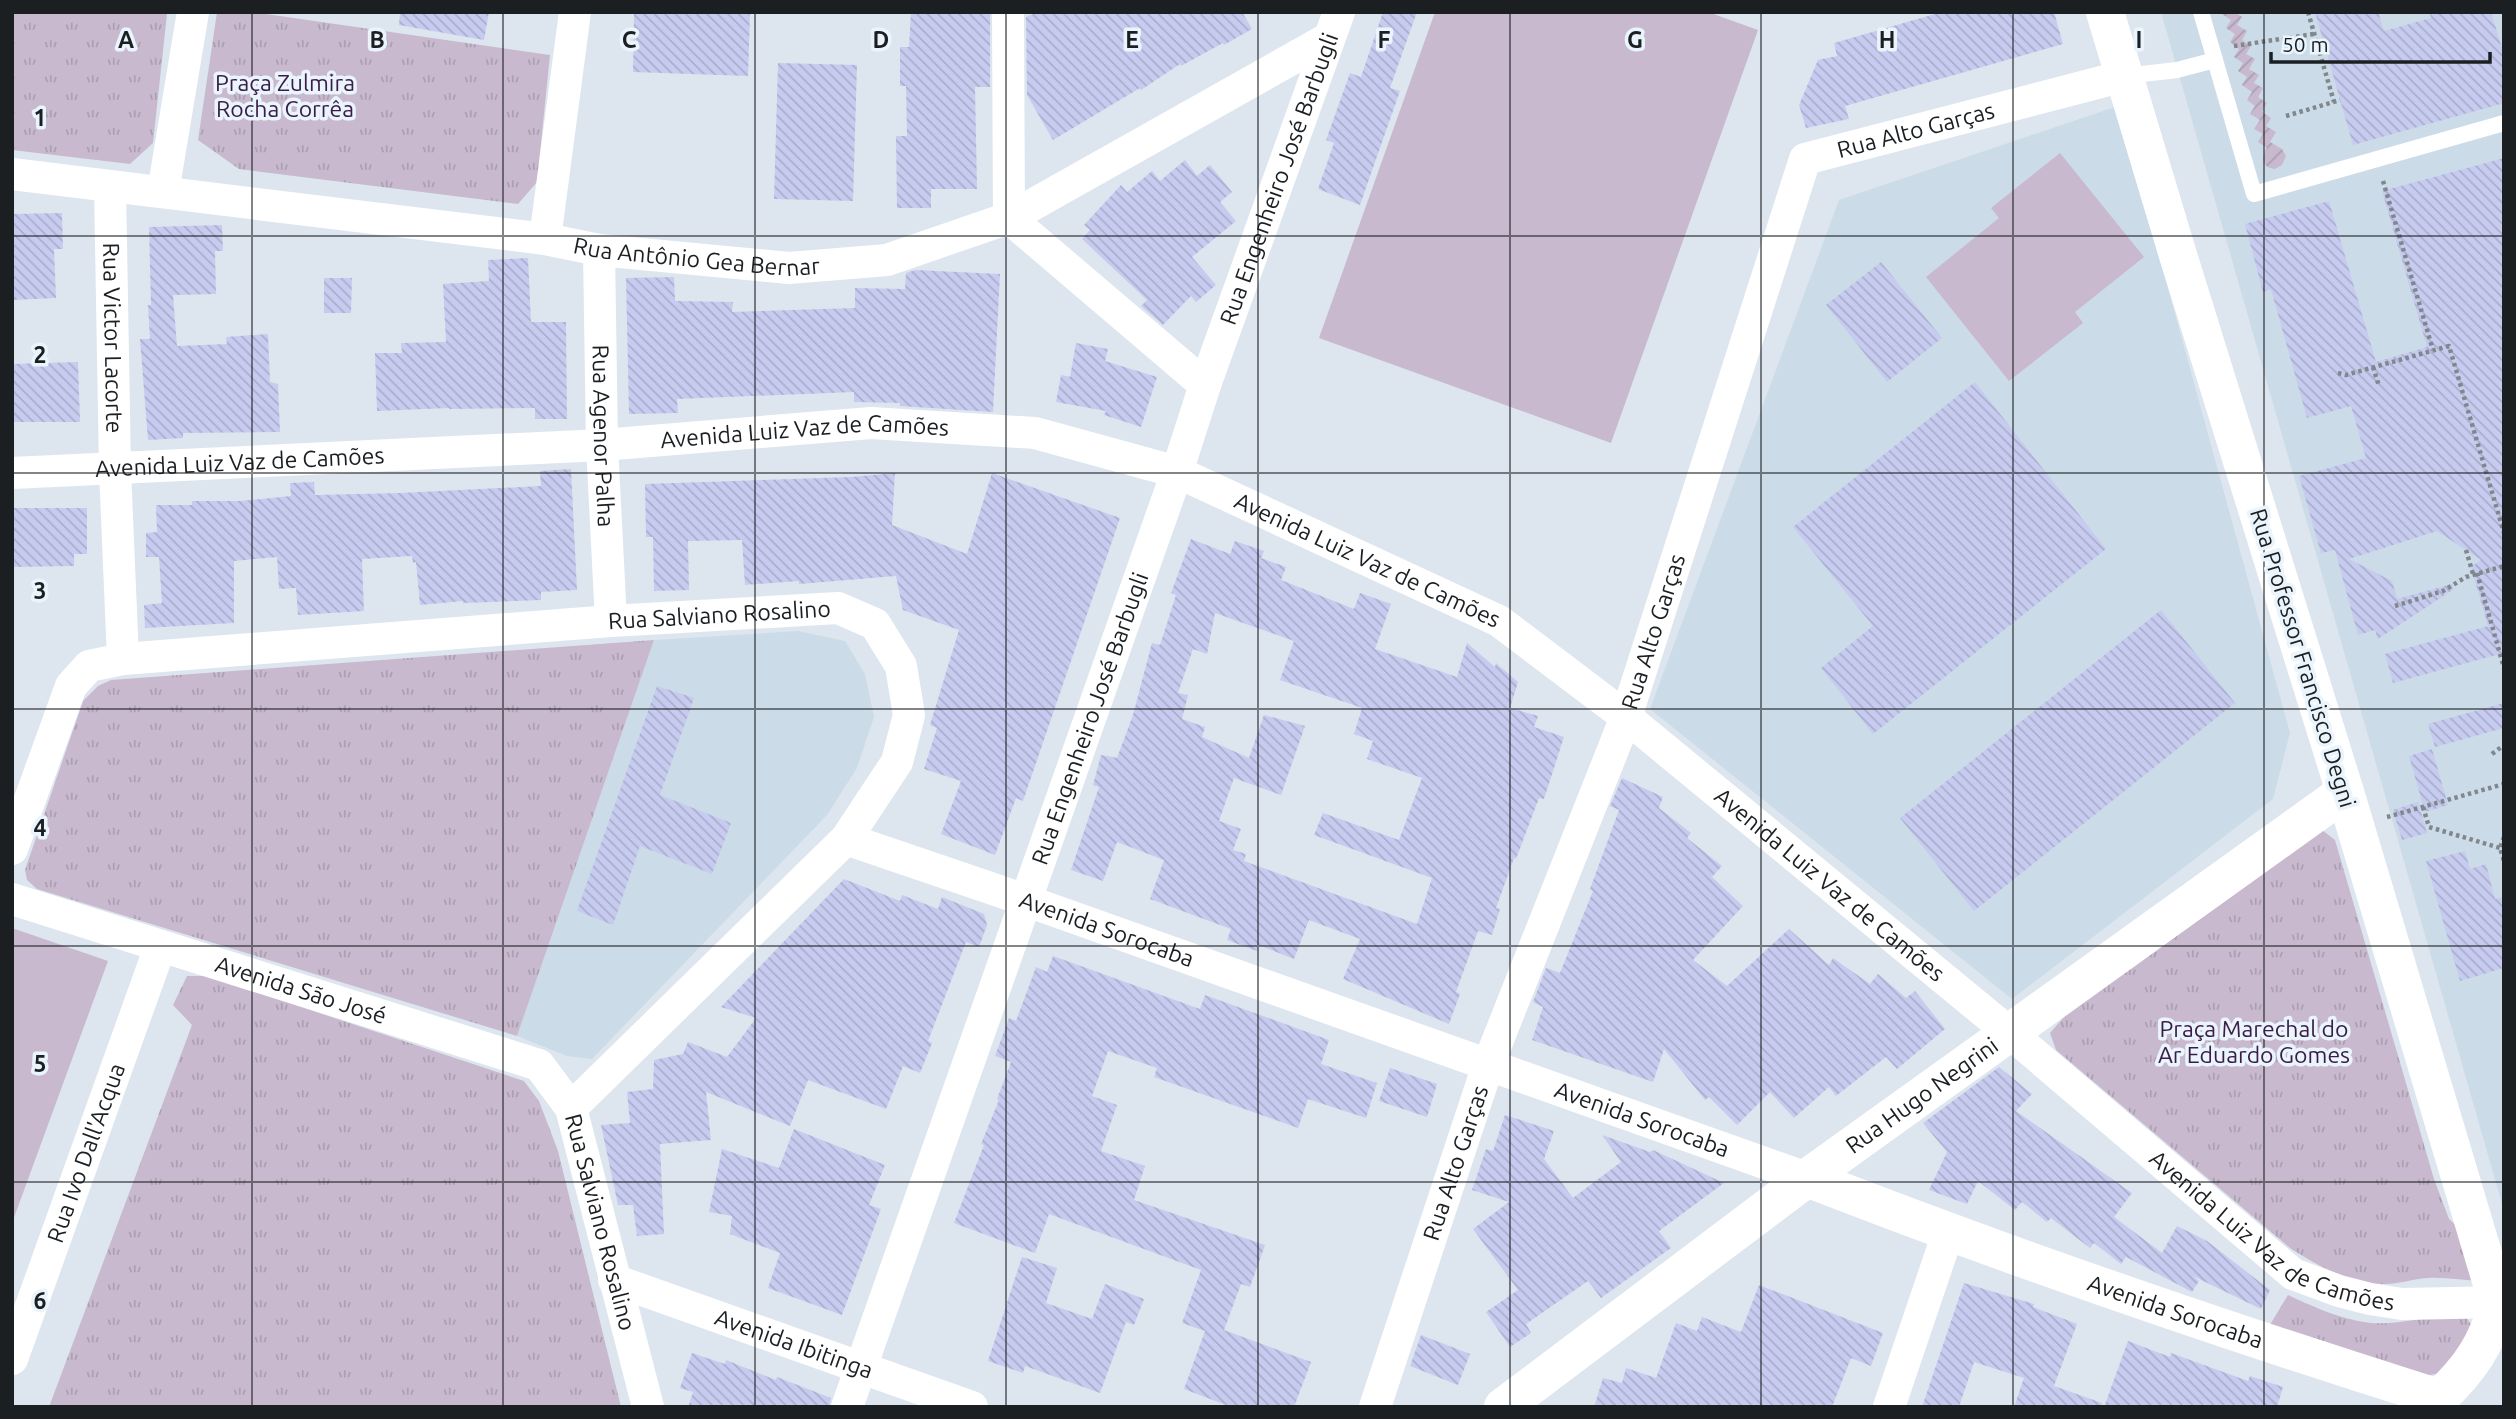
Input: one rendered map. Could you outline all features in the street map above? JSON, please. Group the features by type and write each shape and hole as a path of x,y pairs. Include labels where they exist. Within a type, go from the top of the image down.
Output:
{"main road":[{"name":"Rua Professor Francisco Degni","path":"2105,12 2501,1303"},
{"name":"Rua Hugo Negrini","path":"1503,1407 1807,1178 2011,1034 2350,809"},
{"path":"1861,1140 1866,1201"},
{"name":"Avenida Sorocaba","path":"1807,1178 1948,1233 2435,1403"},
{"path":"2435,1403 2477,1356 2501,1303"}],"street":[{"path":"163,192 193,12"},
{"path":"545,239 575,12"},
{"path":"1008,12 1009,218 1205,385"},
{"name":"Rua Antônio Gea Bernar","path":"12,174 545,239 599,250 789,268 887,260 1009,218 1334,25"},
{"name":"Rua Engenheiro José Barbugli","path":"847,1407 1334,25"},
{"name":"Rua Alto Garças","path":"1375,1407 1488,1065 1626,717 1805,159 2124,76"},
{"name":"Rua Victor Lacorte","path":"110,186 115,470 123,659"},
{"name":"Rua Agenor Palha","path":"599,250 602,445 611,621"},
{"name":"Avenida Luiz Vaz de Camões","path":"12,473 602,445 871,424 1035,433 1177,472 1499,621 1626,717 2011,1034 2293,1274 2339,1291 2391,1302 2501,1303"},
{"name":"Rua Salviano Rosalino","path":"12,849 71,686 89,666 123,659 611,621 838,608 875,624 901,666 909,715 897,762 846,839 571,1108 648,1407"},
{"name":"Avenida Sorocaba","path":"846,839 1807,1178"},
{"name":"Avenida São José","path":"12,900 539,1065 571,1108"},
{"name":"Rua Ivo Dall'Acqua","path":"12,1359 160,947"},
{"path":"1889,1407 1948,1233"},
{"name":"Avenida Ibitinga","path":"614,1280 972,1407"}],"lane":[{"path":"2201,12 2254,194 2504,123"},
{"path":"2124,76 2177,70 2215,60"}],"path":[{"path":"2308,12 2334,102"},
{"path":"2286,116 2340,100"},
{"path":"2377,159 2433,350"},
{"path":"2338,373 2346,375 2449,346 2504,533"},
{"path":"2373,368 2379,386"},
{"path":"2466,550 2504,668"},
{"path":"2395,606 2443,591 2475,574 2504,566"},
{"path":"2492,754 2504,745"},
{"path":"2350,809 2423,807 2504,784"},
{"path":"2423,807 2429,827 2500,848"},
{"path":"2504,837 2500,848 2504,861"}],"shaded area":[{"path":"2161,12 2504,12 2504,1211 2391,816"},
{"path":"2118,106 2290,733 2273,799 2012,999 1650,709 1839,200"},
{"path":"798,631 845,641 865,674 874,717 857,768 827,815 592,1059 567,1056 517,1036 654,640"}],"green space":[{"name":"Praça Zulmira Rocha Corrêa","path":"12,12 167,14 153,143 130,164 12,150"},
{"name":"Praça Zulmira Rocha Corrêa","path":"217,12 252,12 550,55 537,182 518,204 239,169 198,140"},
{"path":"1435,12 1708,12 1758,30 1611,443 1319,338"},
{"path":"2234,12 2242,17 2237,25 2247,31 2242,40 2251,46 2246,54 2255,59 2249,69 2259,75 2254,83 2263,88 2258,97 2267,103 2262,112 2271,118 2266,126 2276,132 2270,142 2282,149 2286,156 2282,165 2275,169 2264,162 2267,148 2258,142 2263,134 2254,129 2260,120 2250,114 2255,106 2247,100 2252,92 2242,85 2247,77 2238,71 2243,63 2234,57 2239,49 2230,42 2235,34 2226,28 2231,20 2222,14"},
{"path":"2060,153 2144,257 2075,312 2083,323 2009,381 1926,277 1999,218 1991,208"},
{"path":"654,640 517,1036 37,889 27,880 25,870 83,701 98,686 111,680"},
{"name":"Praça Marechal do Ar Eduardo Gomes","path":"2322,830 2335,840 2434,1179 2449,1219 2459,1228 2477,1281 2434,1278 2390,1284 2372,1283 2335,1273 2312,1261 2290,1248 2056,1050 2050,1033 2064,1017"},
{"path":"12,928 108,961 12,1223"},
{"path":"187,976 208,976 524,1081 539,1101 558,1151 621,1407 49,1407 192,1025 173,1005"},
{"path":"2288,1295 2324,1311 2363,1322 2389,1323 2455,1316 2466,1317 2474,1329 2440,1373 2425,1376 2268,1328"}],"building":[{"path":"400,12 489,12 484,40 399,25"},
{"path":"634,12 750,12 748,76 633,72"},
{"path":"911,12 990,12 990,87 975,87 977,189 931,189 931,208 897,208 896,136 907,136 906,86 900,86 900,47 909,47"},
{"path":"1038,12 1242,12 1252,29 1181,66 1180,64 1141,90 1140,88 1053,140 1027,95 1026,17"},
{"path":"1383,12 1417,12 1390,88 1400,91 1360,205 1318,189 1334,143 1326,140 1350,73 1361,77"},
{"path":"1942,12 2054,12 2063,44 1845,106 1849,119 1806,128 1799,105 1818,60 1837,56 1834,43"},
{"path":"2315,12 2378,12 2384,31 2431,18 2429,12 2491,12 2504,55 2504,103 2353,145"},
{"path":"778,63 857,65 853,201 774,199"},
{"path":"2504,158 2504,656 2496,655 2393,683 2385,654 2488,626 2471,567 2481,560 2437,531 2349,559 2392,581 2397,599 2452,584 2454,589 2378,639 2375,630 2358,635 2335,550 2321,553 2299,476 2366,458 2351,406 2307,418 2271,289 2263,292 2245,224 2329,201 2376,362 2427,347 2382,191"},
{"path":"1185,160 1197,176 1210,165 1232,192 1220,202 1236,221 1192,257 1216,285 1196,302 1191,296 1163,325 1141,306 1147,300 1082,239 1090,230 1084,225 1121,185 1127,192 1152,171 1160,181"},
{"path":"62,213 63,249 54,249 56,298 12,300 12,214"},
{"path":"222,225 223,251 215,251 216,294 173,295 177,346 227,344 226,337 268,334 270,382 278,384 280,432 183,433 183,438 148,440 140,339 150,339 149,227"},
{"path":"528,258 531,322 566,322 567,419 535,419 535,408 377,411 375,353 402,353 401,343 446,342 443,284 489,281 488,260"},
{"path":"1881,262 1942,338 1887,382 1826,305"},
{"path":"915,270 1000,274 993,412 900,406 900,403 854,402 854,392 677,399 678,413 629,414 626,278 674,277 675,301 733,302 732,312 855,308 855,288 905,289 906,273"},
{"path":"324,278 352,278 351,313 324,313"},
{"path":"1076,343 1108,349 1105,361 1157,377 1141,427 1104,415 1106,411 1056,402 1061,375 1070,377"},
{"path":"78,362 80,422 12,422 12,364"},
{"path":"1975,382 2106,549 1873,734 1821,668 1873,626 1793,527"},
{"path":"571,469 577,590 541,592 541,600 463,601 420,605 416,562 413,563 412,556 362,559 364,611 298,615 296,588 279,589 277,557 234,561 234,623 145,628 144,605 162,603 159,557 146,557 146,533 157,532 156,505 192,505 192,501 240,501 291,496 290,483 314,482 315,495 541,486 540,471"},
{"path":"895,473 892,525 967,554 992,473 1120,518 1023,801 1016,798 995,855 941,834 961,781 924,769 937,728 930,725 959,630 903,610 896,576 799,584 799,581 745,585 742,540 688,541 689,590 654,591 653,537 646,537 645,484 852,477"},
{"path":"12,508 87,508 87,554 74,554 74,566 12,567"},
{"path":"1191,539 1230,554 1235,541 1264,551 1261,558 1286,567 1281,580 1354,609 1360,593 1391,604 1375,649 1457,677 1467,643 1518,682 1510,708 1538,716 1534,727 1564,737 1544,799 1539,798 1516,859 1514,858 1496,908 1500,909 1492,935 1478,931 1456,992 1460,994 1449,1024 1343,979 1360,939 1309,920 1294,959 1259,945 1257,951 1227,940 1231,929 1150,899 1164,860 1117,842 1103,881 1071,870 1099,787 1093,785 1101,755 1117,758 1133,715 1152,643 1160,645 1176,595 1171,593","holes":["1215,613 1294,641 1280,680 1362,708 1354,734 1373,741 1367,759 1422,778 1399,840 1323,813 1314,835 1432,878 1417,924 1244,861 1246,854 1233,850 1241,829 1219,821 1234,778 1281,795 1305,726 1264,715 1249,758 1202,737 1205,727 1182,719 1188,695 1178,693 1193,649 1207,654"]},
{"path":"2161,610 2235,703 1974,911 1900,818"},
{"path":"657,686 694,698 660,795 731,823 712,874 640,846 613,925 577,911"},
{"path":"2504,703 2504,728 2435,747 2428,724"},
{"path":"2432,749 2448,805 2425,812 2409,756"},
{"path":"1622,778 1663,797 1659,808 1691,833 1687,838 1722,866 1712,877 1743,906 1693,960 1727,986 1789,929 1829,965 1833,958 1870,984 1878,974 1906,998 1915,991 1945,1029 1897,1069 1886,1057 1836,1096 1829,1087 1794,1118 1770,1092 1737,1125 1709,1097 1705,1100 1664,1049 1653,1082 1532,1040 1543,1007 1533,1002 1546,968 1560,973 1593,891 1590,889 1619,810 1610,806"},
{"path":"2418,802 2427,833 2402,840 2393,810"},
{"path":"2465,851 2470,869 2486,864 2495,899 2504,896 2504,968 2460,981 2426,861"},
{"path":"844,879 900,901 902,895 938,909 942,897 984,914 987,925 979,947 966,942 928,1041 932,1043 920,1073 903,1066 886,1109 808,1080 790,1126 706,1092 711,1140 660,1144 664,1234 637,1236 633,1205 618,1205 601,1125 630,1123 627,1092 653,1089 654,1060 683,1054 688,1042 727,1057 756,1018 721,1007"},
{"path":"1053,956 1200,1009 1205,995 1329,1040 1321,1064 1377,1083 1366,1118 1308,1099 1298,1128 1154,1077 1157,1068 1108,1051 1092,1096 1117,1105 1101,1151 1145,1166 1134,1200 1265,1245 1250,1287 1241,1284 1224,1330 1311,1362 1294,1407 1231,1407 1184,1389 1205,1331 1182,1323 1201,1270 1049,1214 1035,1253 954,1223 984,1145 981,1144 1011,1062 995,1056 1009,1018 1016,1021 1036,967 1047,972"},
{"path":"1999,1067 2032,1094 2016,1111 2132,1193 2114,1217 2162,1253 2177,1226 2207,1241 2270,1290 2261,1309 2193,1276 2199,1281 2192,1292 2126,1257 2121,1264 2094,1243 2090,1248 2051,1218 2047,1222 2022,1202 2015,1210 1978,1181 1967,1204 1929,1190 1947,1152 1923,1123"},
{"path":"1390,1068 1437,1084 1427,1117 1379,1101"},
{"path":"1505,1115 1554,1131 1544,1159 1573,1198 1621,1162 1602,1135 1650,1152 1653,1150 1724,1183 1659,1231 1671,1248 1601,1298 1588,1281 1526,1324 1531,1333 1510,1347 1486,1312 1518,1290 1473,1229 1509,1202 1472,1190 1486,1149 1493,1151"},
{"path":"794,1129 885,1165 869,1205 881,1209 842,1315 768,1288 780,1253 730,1234 732,1216 709,1212 722,1149 779,1168"},
{"path":"1022,1257 1057,1268 1046,1303 1092,1319 1105,1284 1144,1299 1134,1325 1126,1322 1100,1393 1025,1366 1023,1373 988,1361"},
{"path":"1964,1283 2034,1304 2033,1307 2077,1324 2054,1386 2102,1403 2101,1407 2014,1407 2024,1378 1974,1362 1959,1407 1922,1407"},
{"path":"1759,1285 1883,1333 1871,1366 1851,1358 1832,1407 1594,1407 1603,1378 1622,1383 1626,1368 1656,1378 1676,1323 1697,1331 1702,1317 1741,1332"},
{"path":"1421,1335 1470,1354 1458,1385 1410,1366"},
{"path":"2128,1341 2170,1357 2171,1353 2248,1381 2250,1376 2283,1387 2277,1407 2104,1407"},
{"path":"692,1353 725,1364 726,1360 831,1398 829,1407 688,1407 693,1392 680,1388"}]}
